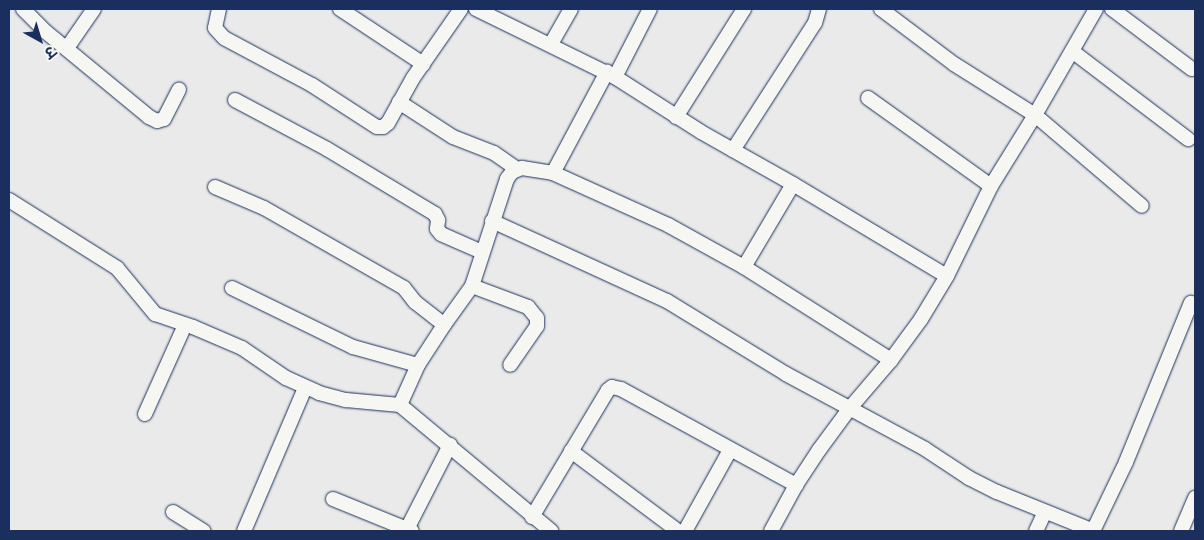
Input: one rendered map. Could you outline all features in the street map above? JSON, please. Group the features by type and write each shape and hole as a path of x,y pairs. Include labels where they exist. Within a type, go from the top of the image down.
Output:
{"street":[{"path":"23,9 46,32 127,100 157,121 164,119 178,90"},
{"path":"67,48 94,9"},
{"path":"219,9 215,28 224,38 312,85 377,127 383,127 388,123 422,64 461,9"},
{"path":"340,9 422,64"},
{"path":"476,9 492,12 550,44 611,74 676,117 948,276"},
{"path":"550,44 571,9"},
{"path":"553,174 650,9"},
{"path":"676,117 744,9"},
{"path":"733,150 815,23 819,9"},
{"path":"881,9 954,64 1035,115 1142,206"},
{"path":"771,531 796,485 850,408 892,360 948,276 991,186 1035,115 1096,9"},
{"path":"1112,9 1192,69"},
{"path":"1072,51 1188,139"},
{"path":"868,98 991,186"},
{"path":"235,100 327,149 427,209 437,216 437,229 441,234 482,252"},
{"path":"399,102 453,136 494,153 517,169 553,174 668,226 744,268 892,360"},
{"path":"400,405 418,365 472,286 507,179 517,169"},
{"path":"744,268 793,184"},
{"path":"215,187 264,208 404,288 416,302 444,325"},
{"path":"9,200 116,268 155,314 242,348 286,378 305,388 346,400 400,405 551,531"},
{"path":"492,221 667,301 786,374 925,449 990,488 1094,531 1126,462 1191,303"},
{"path":"472,286 528,307 538,318 537,326 510,366"},
{"path":"232,288 353,347 418,365"},
{"path":"145,414 185,325"},
{"path":"532,517 608,390 616,387 796,485"},
{"path":"244,531 305,388"},
{"path":"333,499 408,530 450,445"},
{"path":"685,531 730,450"},
{"path":"571,451 678,531"},
{"path":"1181,531 1195,498"},
{"path":"173,512 202,531"},
{"path":"1036,531 1045,512"}]}
